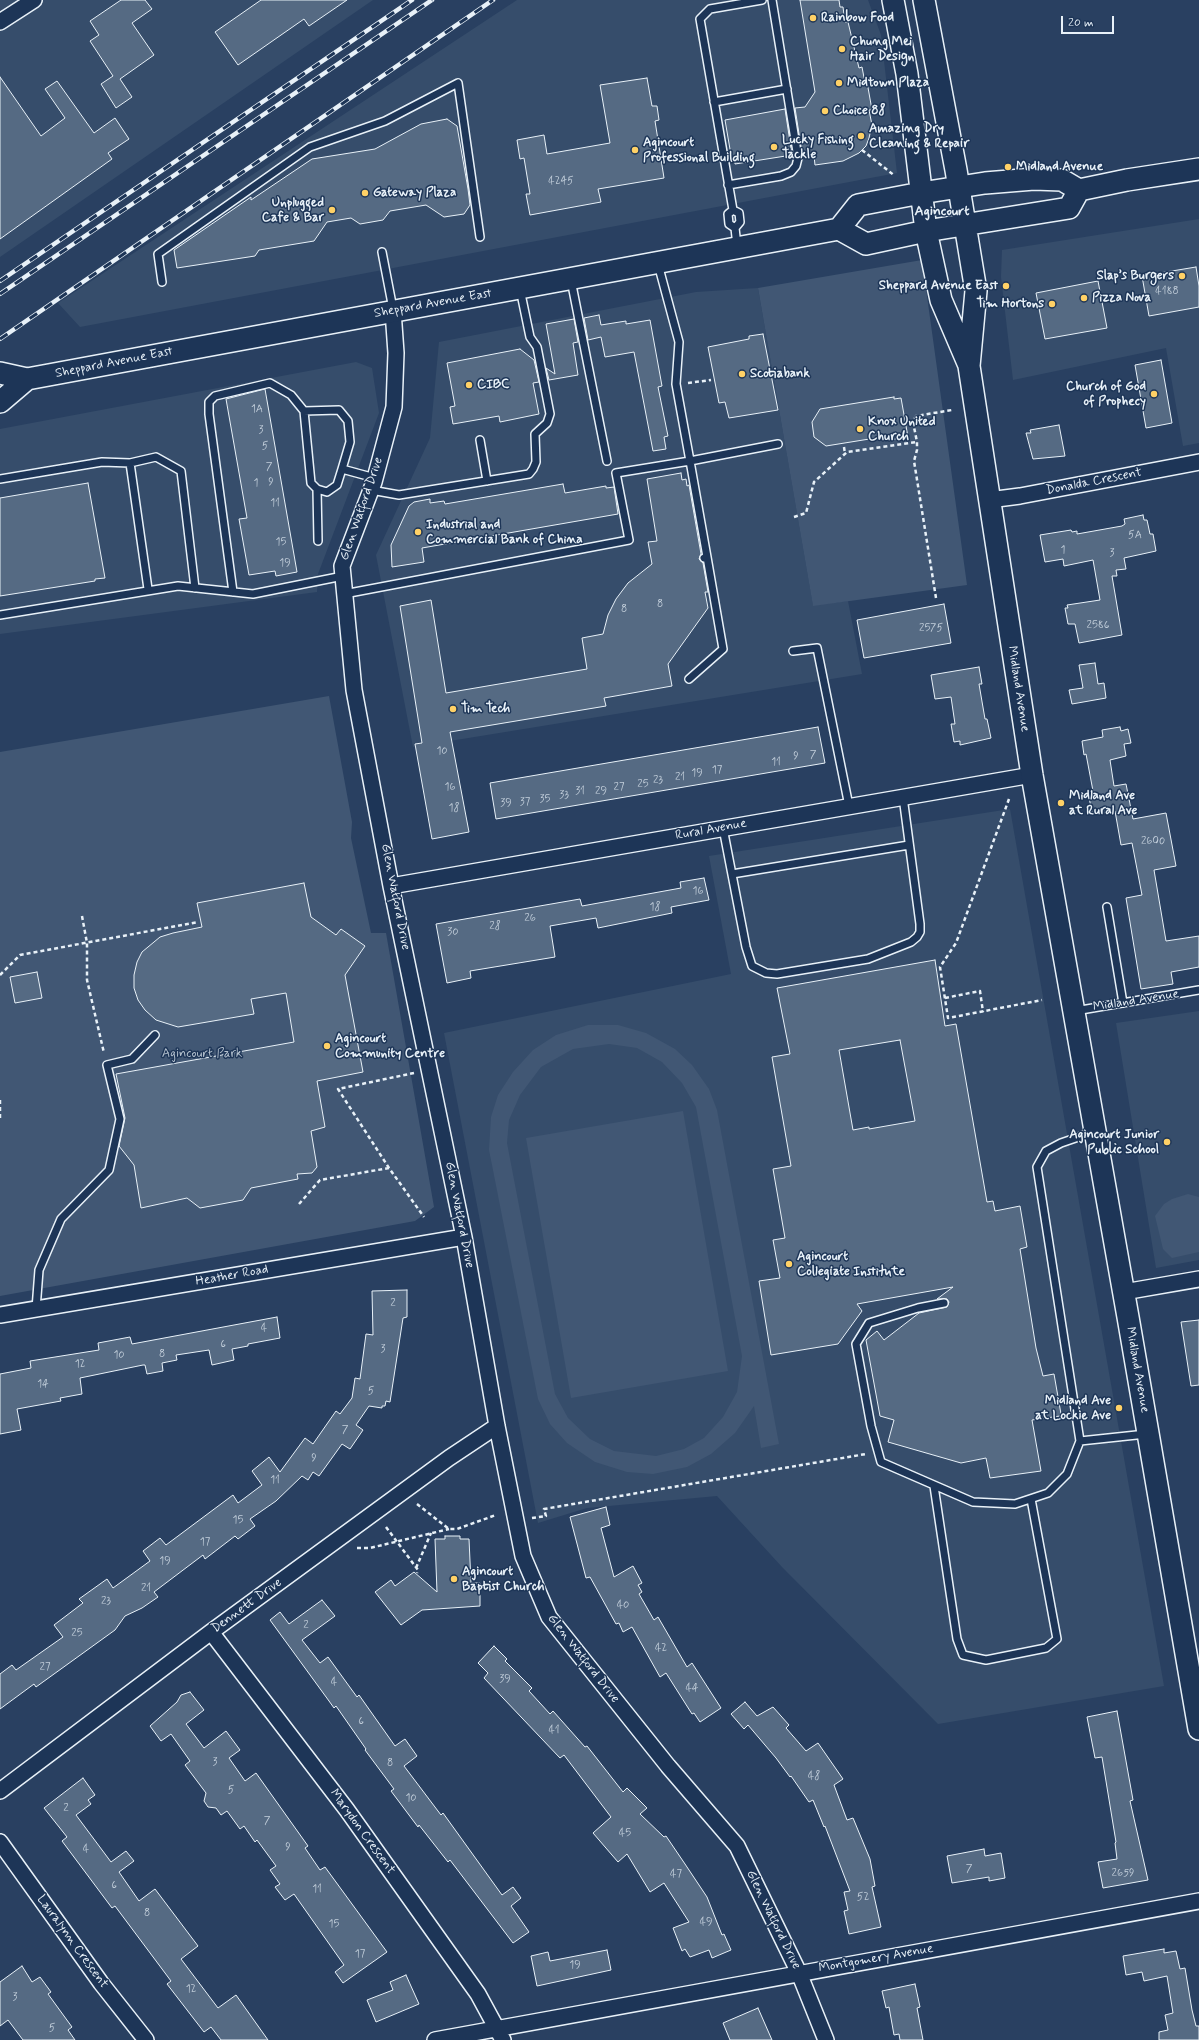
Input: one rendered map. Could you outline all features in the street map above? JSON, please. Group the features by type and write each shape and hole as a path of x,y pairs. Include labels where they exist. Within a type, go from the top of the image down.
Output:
{"main road":[{"name":"Midland Avenue","path":"893,0 907,74 926,231 941,300 969,366"},
{"name":"Midland Avenue","path":"924,0 959,188 976,292 969,366 1032,775 1124,1292 1199,1729"},
{"path":"1079,190 1069,208 926,231 866,244 839,229 858,205 921,193 985,183 1034,179 1062,180 1079,190 1127,180 1199,169"},
{"name":"Sheppard Avenue East","path":"0,373 26,379 657,262 736,238 839,229"},
{"path":"0,402 26,379"}],"street":[{"path":"0,22 34,0"},
{"name":"Glen Watford Drive","path":"394,311 396,353 394,407 373,484 342,566 344,594 354,690 429,1070 464,1237 497,1426 523,1556 549,1617 668,1766 737,1846 799,1973 826,2040"},
{"name":"Donalda Crescent","path":"989,500 1020,496 1199,462"},
{"name":"Rural Avenue","path":"392,886 1032,775"},
{"name":"Heather Road","path":"0,1315 464,1237"},
{"path":"1124,1292 1199,1279"},
{"name":"Dennett Drive","path":"0,1791 211,1632 449,1458 497,1426"},
{"name":"Marydon Crescent","path":"211,1632 347,1810 478,1994 500,2034"},
{"name":"Lauralynn Crescent","path":"0,1842 101,1983 146,2040"},
{"name":"Montgomery Avenue","path":"435,2040 500,2034 799,1973 1199,1901"}],"lane":[{"path":"733,210 700,19 710,8 762,0"},
{"path":"728,185 781,176 791,172 796,166 798,158 772,0"},
{"path":"162,282 158,254 310,147 385,121 458,83 480,237"},
{"path":"714,102 787,89"},
{"path":"733,210 728,214 729,224 736,238"},
{"path":"733,210 739,213 740,217 736,238"},
{"path":"382,252 394,311"},
{"path":"657,262 679,342 676,384 705,558 723,649 689,680"},
{"path":"571,278 607,461"},
{"path":"342,469 399,495 529,474 536,462 535,434 547,423 550,414 537,347 530,337 520,288"},
{"path":"233,592 209,414 209,402 215,396 270,383 291,395 304,411 311,482 317,489 327,492 337,484 350,442 348,421 339,410 304,411"},
{"path":"480,440 487,481"},
{"path":"344,594 629,540 616,473 690,461 778,444"},
{"path":"0,479 102,462 130,463 156,457 181,471 195,588"},
{"path":"130,463 148,589"},
{"path":"317,489 318,541"},
{"path":"0,615 148,589 178,586 253,594 343,576"},
{"path":"793,651 816,648 849,806"},
{"path":"723,828 746,947 752,966 759,971 777,974 868,959 911,942 917,937 920,924 903,797"},
{"path":"732,874 909,845"},
{"path":"1108,907 1123,1003"},
{"name":"Midland Avenue","path":"1074,1011 1199,990"},
{"path":"36,1309 39,1270 61,1219 109,1170 120,1119 107,1066 132,1059 155,1035"},
{"path":"944,1303 918,1308 869,1323 856,1344 871,1426 881,1462 973,1502 1015,1504 1048,1493 1067,1474 1080,1441 1037,1167 1046,1151 1061,1143 1095,1131"},
{"path":"1080,1441 1148,1434"},
{"path":"934,1486 957,1639 963,1654 986,1660 1046,1648 1057,1639 1030,1499"}],"path":[{"path":"862,150 895,176"},
{"path":"676,384 711,380"},
{"path":"936,598 914,461 918,442 913,422 916,416 952,410"},
{"path":"794,517 806,514 814,482 847,452 918,442"},
{"path":"844,447 845,454"},
{"path":"1008,799 956,943 940,967 948,1018 1042,1000"},
{"path":"82,916 87,943 87,980 107,1066"},
{"path":"0,976 20,955 198,922"},
{"path":"945,998 980,991 983,1012"},
{"path":"424,1217 389,1168 338,1088 429,1070"},
{"path":"0,1100 0,1120"},
{"path":"299,1204 320,1180 389,1168"},
{"path":"517,1527 533,1518 546,1516 544,1509 878,1452"},
{"path":"417,1504 448,1529"},
{"path":"357,1548 370,1548 448,1529 458,1529 496,1515"},
{"path":"386,1527 416,1568 418,1573"},
{"path":"416,1568 431,1533"}],"shaded area":[{"path":"0,0 373,0 0,257"},
{"path":"517,0 868,0 881,35 897,173 80,327 58,303"},
{"path":"1199,219 1199,443 1183,446 1166,348 1013,380 1001,277 1002,250"},
{"path":"758,288 813,605 848,601 862,674 413,747 376,555 430,438 439,342 696,292"},
{"path":"356,362 372,368 379,413 318,574 317,592 0,634 0,429"},
{"name":"Agincourt Collegiate Institute","path":"1010,809 1164,1686 938,1724 782,1567 717,1496 587,1508 538,1523 444,1033 731,974 709,856"},
{"name":"Agincourt Junior Public School","path":"1199,1011 1199,1260 1156,1268 1116,1023"}],"green space":[{"path":"922,260 967,585 813,606 758,288"},
{"name":"Agincourt Park","path":"329,696 352,822 351,838 371,933 386,933 434,1207 415,1221 0,1296 0,752"},
{"path":"588,1025 618,1025 646,1033 675,1049 692,1065 709,1089 717,1110 779,1444 761,1448 754,1406 735,1433 711,1454 687,1467 653,1474 627,1472 595,1462 567,1443 550,1424 538,1399 489,1150 491,1117 498,1095 513,1072 533,1050 556,1035","holes":["609,1044 637,1048 662,1062 682,1083 696,1107 742,1356 737,1392 723,1417 704,1438 684,1449 656,1456 614,1451 590,1439 568,1418 555,1394 507,1143 509,1120 520,1095 541,1067 573,1049"]},
{"path":"683,1111 728,1371 571,1398 526,1138"},
{"path":"1188,1194 1199,1197 1199,1252 1172,1258 1163,1249 1155,1216 1164,1204 1172,1199"}],"building":[{"path":"121,0 145,0 152,9 132,23 154,55 120,79 132,97 116,108 101,84 113,76 90,41 99,35 90,21"},
{"path":"261,0 347,0 309,26 304,19 238,65 215,32"},
{"name":"Midtown Plaza","path":"800,0 839,0 840,7 843,7 845,22 848,22 859,68 862,67 865,83 867,82 872,110 869,110 872,125 869,138 866,146 859,153 843,161 815,165 814,156 802,153 795,108 805,107 815,92"},
{"path":"0,77 41,136 65,118 45,89 57,81 94,133 115,118 129,139 108,153 112,159 0,239"},
{"path":"647,78 652,106 657,106 659,120 655,121 664,178 598,189 601,202 530,215 526,194 530,194 524,158 520,159 517,140 544,135 547,154 610,143 600,85"},
{"path":"785,109 792,155 735,164 735,161 732,161 725,120"},
{"name":"Gateway Plaza","path":"447,119 457,126 470,205 464,214 444,217 426,205 390,211 383,220 360,224 351,218 327,222 314,241 259,250 255,256 177,268 174,250 251,197 251,200 312,159 375,149 421,124"},
{"path":"1196,267 1199,286 1199,307 1149,316 1142,276"},
{"path":"1098,281 1107,328 1045,339 1036,293"},
{"path":"599,315 601,325 626,321 626,324 650,320 662,386 658,387 668,436 664,437 666,449 653,451 634,352 605,357 601,337 588,340 584,318"},
{"path":"574,319 578,342 573,343 578,375 549,380 546,368 555,374 546,324"},
{"name":"Scotiabank","path":"763,334 778,410 729,418 725,402 719,403 708,347 749,339 749,336"},
{"path":"520,349 534,360 539,382 533,383 539,414 500,422 499,416 453,424 450,407 455,406 447,363"},
{"name":"Church of God of Prophecy","path":"1161,360 1172,423 1146,428 1135,365"},
{"path":"265,389 297,572 276,576 275,571 249,575 239,519 247,518 226,399"},
{"name":"Knox United Church","path":"894,397 894,399 901,398 908,437 889,440 888,436 826,446 814,437 812,422 820,409"},
{"path":"1059,425 1065,456 1033,459 1026,433 1031,433 1030,430"},
{"path":"681,473 682,480 686,479 687,486 689,485 701,554 699,559 703,563 708,592 705,592 708,608 668,664 672,686 604,698 606,706 450,732 469,832 432,839 415,744 422,743 400,606 431,600 446,693 587,669 582,638 603,634 608,615 616,599 628,583 652,564 648,542 657,541 647,479"},
{"path":"88,483 105,578 95,579 95,581 0,596 0,498"},
{"path":"563,484 565,493 606,486 606,488 614,487 618,514 422,548 424,562 392,567 391,545 409,506 414,502 430,499 430,503 444,501 445,504"},
{"path":"1143,515 1144,520 1147,520 1150,534 1153,534 1156,551 1124,558 1126,569 1116,570 1117,576 1112,576 1122,635 1079,643 1075,624 1068,624 1065,608 1068,608 1067,605 1100,600 1093,560 1064,566 1063,559 1045,562 1040,535 1071,530 1072,532 1077,531 1077,534 1122,526 1125,524 1124,519"},
{"path":"944,604 951,643 864,658 857,620"},
{"path":"1095,663 1098,684 1104,683 1106,698 1072,704 1069,690 1083,688 1079,665"},
{"path":"979,667 982,684 979,684 985,719 987,719 991,738 960,745 960,741 954,742 951,724 955,724 951,697 935,699 931,675"},
{"path":"818,727 825,763 496,819 490,783"},
{"path":"1120,727 1121,731 1128,729 1131,743 1124,744 1126,756 1110,760 1114,786 1126,784 1133,819 1166,813 1176,866 1154,870 1166,941 1199,936 1199,967 1171,972 1173,984 1141,989 1126,898 1142,895 1132,843 1121,845 1115,811 1097,814 1097,812 1092,813 1088,792 1093,791 1082,741 1103,737 1102,730"},
{"path":"704,878 709,900 671,907 672,913 598,928 596,918 550,926 555,957 470,971 471,978 447,983 436,924 580,899 582,906 681,888 680,882"},
{"name":"Agincourt Community Centre","path":"304,883 311,917 336,935 341,929 365,946 345,975 363,1072 317,1081 325,1127 311,1131 317,1167 312,1173 297,1174 298,1179 251,1188 243,1200 200,1208 187,1198 141,1208 134,1165 119,1146 125,1118 116,1074 294,1042 286,993 251,999 254,1014 178,1027 156,1020 145,1010 138,1000 134,988 134,975 137,962 142,952 160,937 202,927 197,903"},
{"path":"935,960 945,1026 956,1024 987,1202 993,1201 995,1211 1020,1206 1027,1247 1020,1249 1036,1348 1043,1376 1054,1374 1061,1414 1060,1416 1032,1420 1041,1471 990,1478 986,1458 961,1463 888,1442 894,1420 880,1416 866,1340 877,1331 884,1340 919,1313 947,1307 949,1302 947,1299 937,1299 953,1287 857,1304 862,1311 838,1344 771,1355 759,1281 780,1278 773,1240 785,1238 773,1169 791,1166 772,1057 790,1054 777,988","holes":["900,1040 915,1121 869,1129 869,1127 853,1130 839,1050"]},
{"path":"37,972 42,998 15,1003 10,977"},
{"path":"407,1290 407,1317 403,1318 390,1402 386,1401 385,1406 382,1406 382,1408 369,1406 356,1425 363,1430 350,1449 342,1444 319,1476 313,1472 308,1480 302,1476 276,1501 250,1519 255,1526 238,1539 235,1536 205,1559 203,1555 154,1592 158,1597 142,1608 125,1616 115,1630 36,1687 34,1684 0,1709 0,1674 12,1665 16,1670 63,1637 54,1625 83,1603 79,1599 107,1579 113,1588 150,1561 143,1551 160,1538 166,1545 233,1495 238,1503 262,1485 252,1471 269,1457 280,1472 305,1438 313,1444 336,1411 340,1414 352,1398 355,1378 360,1379 366,1334 373,1335 372,1291"},
{"path":"277,1317 280,1338 248,1344 248,1346 232,1349 234,1360 212,1365 209,1350 176,1355 177,1360 162,1363 163,1371 147,1374 145,1365 143,1365 80,1378 82,1394 60,1398 61,1401 17,1409 21,1430 0,1434 0,1374 31,1368 30,1361 99,1350 98,1343 130,1337 132,1344"},
{"path":"1199,1320 1199,1385 1191,1386 1181,1322"},
{"path":"606,1507 610,1525 601,1528 614,1577 633,1566 642,1583 638,1585 642,1592 639,1594 654,1620 658,1617 687,1667 692,1663 721,1708 700,1722 694,1713 692,1714 666,1673 660,1677 632,1627 623,1632 619,1623 616,1624 590,1577 586,1578 570,1517"},
{"name":"Agincourt Baptist Church","path":"445,1536 460,1536 460,1539 469,1539 471,1583 480,1583 480,1606 422,1610 401,1625 375,1592 391,1580 395,1586 414,1572 437,1592 435,1539 445,1539"},
{"path":"322,1600 335,1616 302,1640 320,1663 328,1657 357,1697 359,1695 395,1746 405,1739 417,1756 404,1766 441,1815 443,1813 502,1895 513,1887 521,1898 511,1906 529,1932 513,1943 450,1860 448,1862 419,1825 418,1827 391,1791 394,1789 365,1750 366,1749 336,1706 334,1708 270,1620 280,1612 289,1624"},
{"path":"494,1646 507,1659 505,1661 532,1688 529,1691 550,1714 553,1711 585,1747 587,1746 623,1792 627,1788 647,1808 640,1814 664,1837 666,1836 685,1864 707,1897 722,1935 724,1934 731,1950 712,1958 709,1950 690,1957 685,1949 682,1951 673,1928 689,1922 664,1883 650,1892 627,1854 618,1862 593,1833 611,1817 564,1755 560,1758 484,1678 488,1673 478,1663"},
{"path":"190,1692 204,1710 186,1724 204,1748 226,1731 240,1750 229,1758 245,1781 256,1773 308,1846 305,1848 320,1870 325,1867 387,1952 343,1983 335,1972 344,1965 294,1894 285,1900 275,1887 280,1884 270,1870 276,1866 257,1840 255,1842 244,1826 240,1829 227,1811 221,1815 216,1808 208,1807 204,1801 206,1793 185,1765 190,1761 171,1734 161,1741 150,1726 177,1702 181,1695"},
{"path":"745,1702 757,1716 773,1707 789,1725 786,1728 806,1751 818,1743 843,1779 834,1785 847,1820 853,1818 870,1859 875,1886 872,1887 881,1927 849,1934 844,1911 848,1910 844,1892 850,1891 825,1826 824,1827 813,1800 809,1802 791,1776 790,1777 748,1725 744,1729 731,1714"},
{"path":"1117,1711 1133,1800 1130,1801 1148,1880 1103,1888 1098,1862 1117,1859 1116,1842 1102,1757 1095,1758 1087,1717"},
{"path":"83,1778 95,1795 88,1800 91,1804 76,1815 111,1862 126,1851 134,1861 119,1872 139,1901 155,1889 198,1946 181,1959 218,2008 236,1995 268,2040 221,2040 211,2027 204,2032 167,1984 171,1981 115,1906 112,1908 62,1841 67,1837 44,1808"},
{"path":"984,1849 985,1856 1001,1853 1005,1878 989,1881 989,1877 952,1883 947,1856"},
{"path":"1164,1949 1164,1953 1176,1951 1180,1969 1185,1968 1192,2010 1196,2026 1199,2026 1199,2040 1159,2040 1159,2032 1168,2030 1165,2015 1173,2013 1167,1976 1144,1981 1142,1972 1126,1975 1123,1956"},
{"path":"607,1950 611,1970 537,1986 531,1956 548,1952 550,1961"},
{"path":"22,1966 32,1982 40,1977 51,1992 48,1994 72,2027 68,2030 75,2040 23,2040 8,2020 0,2026 0,1982"},
{"path":"406,1975 419,2004 376,2022 367,2000 393,1990 390,1982"},
{"path":"915,1984 920,2007 917,2008 923,2040 900,2040 899,2034 894,2035 889,2007 886,2008 882,1991"},
{"path":"758,2008 772,2040 730,2040 723,2023"}],"railway":[{"path":"0,281 412,0"},
{"path":"0,294 432,0"},
{"path":"0,339 493,0"}],"place":[{"name":"Rainbow Food","path":"813,18"},
{"name":"Chung Mei Hair Design","path":"842,49"},
{"name":"Midtown Plaza","path":"839,83"},
{"name":"Choice 88","path":"825,111"},
{"name":"Amazing Dry Cleaning & Repair","path":"861,136"},
{"name":"Lucky Fishing Tackle","path":"774,147"},
{"name":"Agincourt Professional Building","path":"635,150"},
{"name":"Midland Avenue","path":"1008,167"},
{"name":"Gateway Plaza","path":"365,193"},
{"name":"Unplugged Cafe & Bar","path":"332,210"},
{"name":"Slap’s Burgers","path":"1182,276"},
{"name":"Sheppard Avenue East","path":"1006,286"},
{"name":"Pizza Nova","path":"1084,298"},
{"name":"Tim Hortons","path":"1052,304"},
{"name":"Scotiabank","path":"742,374"},
{"name":"CIBC","path":"469,385"},
{"name":"Church of God of Prophecy","path":"1154,394"},
{"name":"Knox United Church","path":"860,429"},
{"name":"Industrial and Commercial Bank of China","path":"418,532"},
{"name":"Tim Tech","path":"453,709"},
{"name":"Midland Ave at Rural Ave","path":"1061,803"},
{"name":"Agincourt Community Centre","path":"327,1046"},
{"name":"Agincourt Junior Public School","path":"1167,1142"},
{"name":"Agincourt Collegiate Institute","path":"789,1264"},
{"name":"Midland Ave at Lockie Ave","path":"1119,1408"},
{"name":"Agincourt Baptist Church","path":"454,1579"}],"district":[{"name":"Agincourt","path":"942,212"}]}
